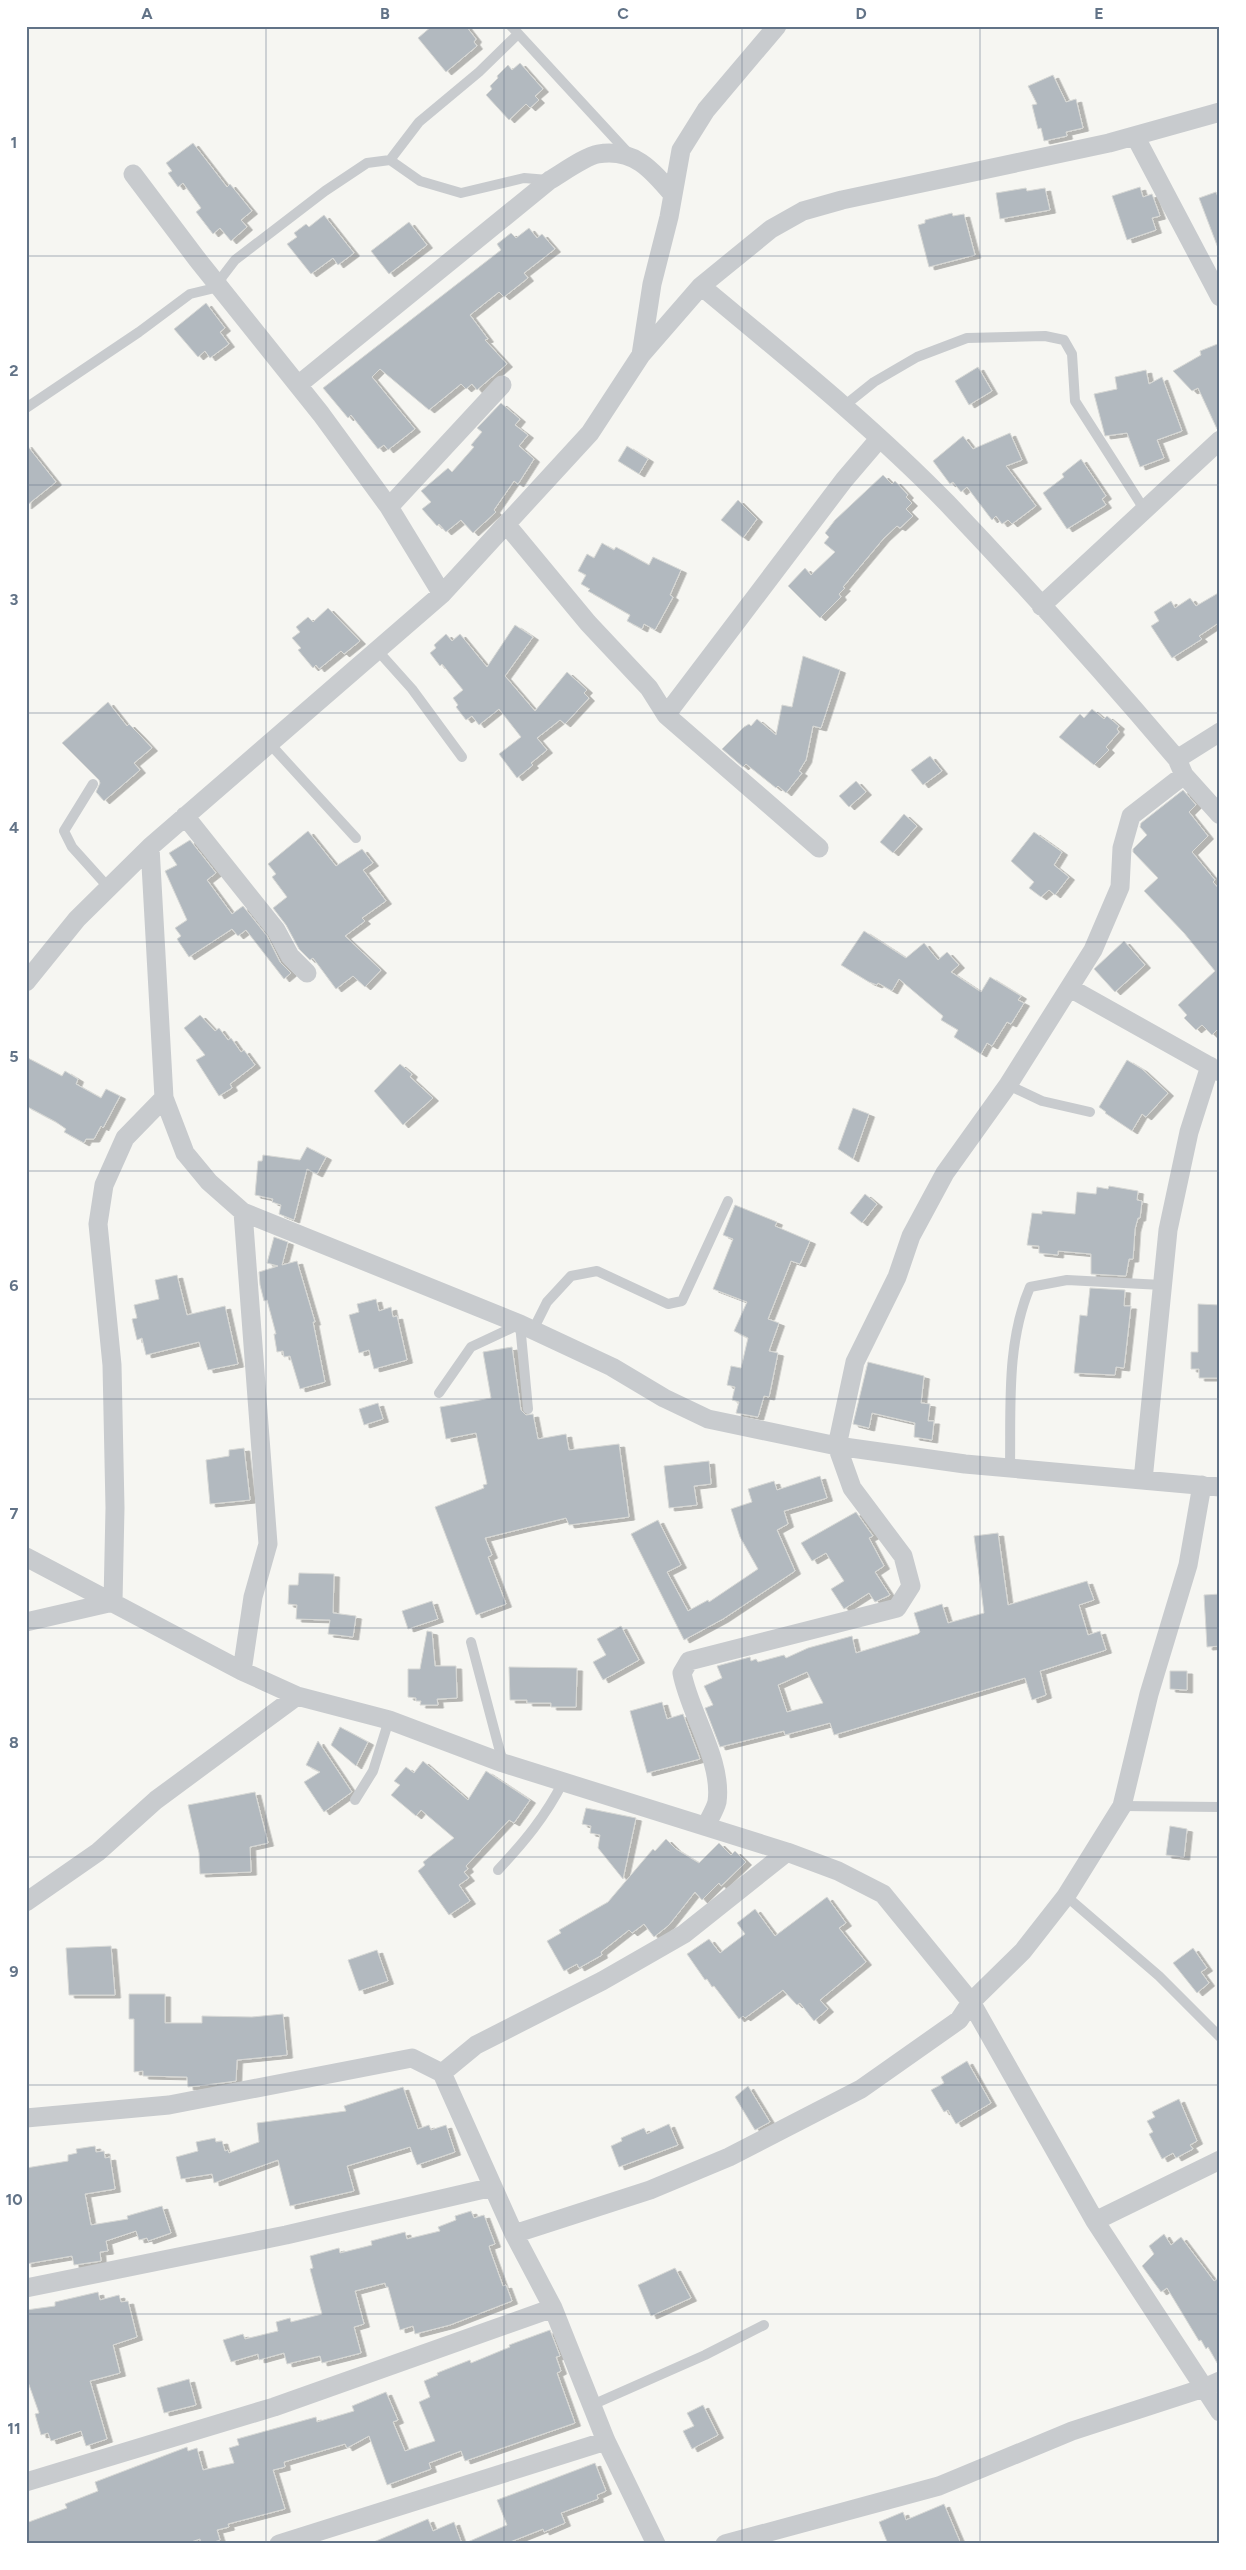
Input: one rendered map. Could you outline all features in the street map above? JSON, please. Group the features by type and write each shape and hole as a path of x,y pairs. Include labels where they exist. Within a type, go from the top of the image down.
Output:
{"street":[{"path":"641,355 652,284 673,195 681,150 706,110 777,26"},
{"path":"26,982 77,919 150,847 442,594 590,434 641,355 701,286 771,229 803,211 842,200 1135,136 1220,112"},
{"path":"1135,136 1220,297"},
{"path":"298,385 550,180 597,154 630,155 654,172 673,195"},
{"path":"133,174 219,287 298,385 389,507 442,594"},
{"path":"701,286 844,406 946,503 1106,676 1220,815"},
{"path":"389,507 502,384"},
{"path":"666,715 844,480 879,439"},
{"path":"1041,606 1220,440"},
{"path":"506,524 588,623 650,688 666,715 819,848"},
{"path":"706,1826 716,1803 717,1782 700,1723 686,1692 682,1673 689,1662 897,1608 911,1586 903,1556 852,1488 837,1446 855,1362 897,1277 911,1236 945,1173 1008,1085 1094,950 1120,887 1122,848 1131,816 1180,767 1220,732"},
{"path":"185,816 276,930 290,956 307,973"},
{"path":"150,847 164,1098 185,1153 209,1182 243,1212 526,1327 612,1367 664,1398 708,1419 837,1446 1010,1468 1211,1486 1149,1694 1122,1806 1066,1896 1023,1951 971,2002 959,2020 861,2089 728,2157 659,2186 514,2234"},
{"path":"1070,988 1215,1069 1185,1149 1168,1230 1143,1480"},
{"path":"113,1602 115,1508 112,1365 98,1224 104,1185 125,1138 164,1098"},
{"path":"242,1671 253,1597 268,1544 243,1212"},
{"path":"26,1557 242,1671 297,1696 389,1720 503,1763 787,1852 838,1871 883,1894 971,2002 1095,2221 1212,2384 1220,2412"},
{"path":"26,1622 113,1602"},
{"path":"26,1902 98,1852 156,1800 297,1696"},
{"path":"442,2073 476,2045 602,1981 684,1934 787,1852"},
{"path":"26,2118 169,2105 412,2058 442,2073 514,2234 553,2308 606,2441 656,2544"},
{"path":"1095,2221 1220,2160"},
{"path":"26,2288 286,2235 492,2187"},
{"path":"26,2482 274,2407 553,2308"},
{"path":"726,2544 939,2486 1072,2431 1212,2384"},
{"path":"279,2544 606,2441"}],"lane":[{"path":"390,160 419,122 479,72 514,30 630,155"},
{"path":"26,408 139,332 190,294 219,287 222,277 235,260 325,191 367,163 390,160 420,181 461,193 524,178 550,180"},
{"path":"844,406 874,382 917,358 968,338 1044,336 1064,340 1072,354 1075,401 1144,509"},
{"path":"378,651 412,689 462,757"},
{"path":"270,744 356,838"},
{"path":"93,784 64,832 72,847 108,887"},
{"path":"1008,1085 1042,1101 1090,1112"},
{"path":"440,1393 471,1346 526,1327 571,1276 597,1271 668,1304 682,1301 728,1201"},
{"path":"1010,1468 1012,1367 1022,1304 1030,1286 1067,1280 1162,1285"},
{"path":"526,1327 528,1409"},
{"path":"471,1642 503,1763"},
{"path":"356,1800 373,1771 389,1720"},
{"path":"498,1870 529,1836 548,1810 562,1782"},
{"path":"1122,1806 1220,1807"},
{"path":"1066,1896 1159,1976 1220,2037"},
{"path":"592,2405 705,2355 764,2325"}],"building":[{"path":"432,26 466,26 476,39 474,42 477,46 446,72 418,38"},
{"path":"520,63 543,89 535,96 539,100 530,108 526,104 509,120 486,95 492,89 490,86 498,78 497,76 508,65 512,70"},
{"path":"1053,75 1066,102 1076,99 1083,128 1066,132 1067,136 1044,141 1041,128 1038,129 1032,105 1037,104 1028,86"},
{"path":"193,143 227,187 230,184 252,211 241,220 247,227 231,241 220,228 213,234 196,212 201,208 183,183 178,187 168,173 172,171 166,163"},
{"path":"1140,187 1143,197 1152,194 1160,216 1152,218 1156,230 1127,240 1112,196"},
{"path":"1026,188 1027,191 1045,188 1050,210 1000,219 996,193"},
{"path":"1216,192 1220,202 1218,248 1199,198"},
{"path":"952,213 953,216 964,214 975,255 929,267 918,225 925,223 925,220"},
{"path":"324,215 354,253 338,265 333,258 311,274 287,244 297,237 294,233 306,224 309,227"},
{"path":"409,222 427,245 389,274 371,251"},
{"path":"529,228 537,238 542,234 555,249 524,273 528,278 504,297 499,292 470,315 488,339 485,340 507,364 477,390 472,384 466,389 461,384 429,410 380,369 372,377 415,429 388,450 384,445 378,449 351,415 348,418 323,388 501,250 497,244 511,233 516,238"},
{"path":"206,303 225,328 220,332 229,344 210,358 205,351 198,357 174,329"},
{"path":"1220,343 1220,429 1217,429 1198,388 1192,391 1173,371 1201,355 1200,351"},
{"path":"978,367 992,391 969,405 955,381"},
{"path":"1146,370 1149,384 1162,377 1182,431 1157,440 1164,458 1140,467 1127,433 1105,436 1094,394 1117,389 1115,377"},
{"path":"501,403 520,419 515,425 528,435 519,446 534,459 518,484 514,481 494,510 496,512 473,533 461,520 446,532 439,524 437,526 422,509 431,502 421,491 448,468 452,472 474,447 471,445 482,432 477,428"},
{"path":"1010,433 1022,460 1006,466 1036,506 1012,524 1008,520 1002,524 996,516 992,520 967,487 961,492 953,482 950,484 933,461 963,436 973,449"},
{"path":"26,444 56,482 26,506"},
{"path":"627,446 648,459 639,474 618,461"},
{"path":"1081,459 1106,496 1102,499 1106,505 1067,529 1043,493 1064,477 1062,474"},
{"path":"883,475 892,484 895,481 908,495 906,497 912,503 906,509 913,516 900,528 897,526 884,538 843,587 845,588 839,594 841,597 820,618 788,586 805,568 811,575 835,552 824,543 829,537 825,533 835,520"},
{"path":"738,500 757,519 743,538 721,520"},
{"path":"602,543 614,550 616,547 649,565 653,557 681,570 670,595 673,597 655,630 644,624 642,629 627,621 630,615 588,591 590,589 581,584 586,575 578,571 587,554 594,558"},
{"path":"1220,592 1220,622 1199,636 1202,639 1172,658 1151,626 1159,621 1154,612 1171,601 1175,608 1190,598 1196,606"},
{"path":"328,608 360,641 344,654 341,651 319,669 316,665 313,668 298,650 301,648 292,638 300,632 296,627 308,617 313,622"},
{"path":"515,625 533,637 505,676 535,711 567,672 587,690 584,693 589,698 565,724 560,720 537,738 547,750 517,778 499,754 521,737 499,709 479,725 472,716 466,720 456,707 458,705 453,698 463,690 442,664 440,666 430,653 436,648 434,645 446,634 452,641 460,634 487,667"},
{"path":"803,656 840,670 821,728 813,726 806,760 799,771 802,773 786,793 778,786 776,788 746,764 743,767 722,749 744,727 749,724 751,726 757,719 776,735 782,705 792,707"},
{"path":"108,702 127,726 129,724 152,748 134,763 140,770 104,801 96,792 100,783 99,780 62,743"},
{"path":"1092,709 1104,719 1107,716 1119,726 1117,729 1119,732 1106,747 1109,750 1094,765 1059,737 1080,714 1084,718"},
{"path":"930,756 942,771 923,785 911,770"},
{"path":"856,781 866,792 849,807 839,796"},
{"path":"1183,790 1196,805 1189,812 1208,836 1192,852 1215,880 1213,882 1220,890 1220,1027 1212,1035 1202,1025 1196,1030 1184,1018 1187,1015 1178,1005 1215,971 1184,933 1144,891 1158,878 1133,852 1133,849 1147,835 1140,827 1141,823"},
{"path":"904,814 917,826 893,853 880,842"},
{"path":"308,831 336,866 362,849 373,863 363,870 386,901 362,918 365,921 345,936 381,970 365,987 353,976 336,989 313,958 310,960 299,949 286,925 273,908 287,897 272,877 276,874 268,864"},
{"path":"1034,832 1062,852 1054,865 1069,877 1055,895 1049,890 1041,897 1029,888 1034,882 1011,861"},
{"path":"190,840 216,873 207,880 232,914 243,906 267,936 280,962 291,973 284,979 246,930 238,936 232,929 189,957 177,939 181,936 175,928 187,920 165,871 177,865 169,853"},
{"path":"864,931 906,958 924,943 938,960 947,952 959,965 951,972 981,992 990,977 1021,996 1018,1000 1024,1003 1011,1024 1007,1022 992,1046 987,1043 981,1054 954,1037 958,1030 941,1020 943,1016 899,979 892,991 878,983 877,985 869,982 841,965"},
{"path":"1124,941 1145,965 1115,992 1094,969"},
{"path":"200,1015 215,1031 219,1028 228,1040 231,1038 241,1052 244,1050 255,1065 230,1084 232,1088 219,1096 196,1060 205,1055 184,1028"},
{"path":"26,1057 62,1076 65,1071 78,1079 76,1084 101,1098 106,1089 120,1096 103,1128 101,1126 94,1139 86,1139 84,1143 64,1132 66,1129 56,1122 26,1106"},
{"path":"1127,1060 1142,1069 1168,1093 1146,1117 1142,1114 1132,1131 1099,1107"},
{"path":"400,1064 412,1074 410,1077 433,1098 403,1125 374,1091"},
{"path":"853,1108 869,1114 853,1159 838,1149"},
{"path":"307,1147 326,1157 317,1174 307,1169 294,1220 279,1214 281,1205 272,1202 273,1199 255,1195 258,1161 262,1161 263,1155 300,1160"},
{"path":"1109,1186 1138,1191 1137,1200 1142,1201 1140,1218 1138,1218 1135,1229 1133,1259 1129,1259 1126,1276 1091,1274 1091,1254 1058,1251 1058,1255 1039,1253 1039,1246 1027,1245 1032,1213 1042,1214 1042,1211 1075,1214 1077,1192 1096,1194 1097,1187 1108,1189"},
{"path":"865,1194 877,1204 862,1223 850,1213"},
{"path":"735,1205 777,1222 775,1226 810,1241 800,1264 791,1261 768,1319 779,1323 769,1351 778,1353 769,1397 764,1396 758,1417 736,1413 739,1402 732,1400 735,1387 727,1385 731,1366 741,1368 748,1338 734,1331 747,1302 713,1289 733,1239 723,1235"},
{"path":"274,1237 288,1242 282,1265 297,1261 315,1322 313,1322 325,1382 300,1389 290,1356 284,1357 283,1351 277,1352 274,1334 276,1334 267,1300 264,1301 260,1285 259,1272 278,1266 267,1263"},
{"path":"177,1275 187,1315 225,1306 238,1364 208,1370 199,1342 146,1355 142,1338 137,1340 132,1319 137,1318 134,1305 159,1299 155,1280"},
{"path":"1090,1288 1125,1290 1124,1306 1131,1306 1124,1368 1116,1367 1115,1375 1074,1373 1080,1315 1087,1316"},
{"path":"376,1299 379,1311 391,1307 393,1317 397,1316 407,1360 374,1369 369,1350 359,1353 349,1315 359,1312 357,1304"},
{"path":"1198,1304 1220,1305 1220,1378 1199,1378 1199,1369 1191,1369 1191,1352 1198,1352"},
{"path":"512,1347 521,1410 526,1415 533,1414 538,1439 566,1434 569,1450 619,1444 629,1517 569,1525 566,1518 485,1538 492,1555 488,1557 506,1604 476,1615 435,1507 484,1488 483,1485 487,1484 476,1433 446,1439 440,1407 491,1398 483,1352"},
{"path":"868,1362 924,1376 921,1403 930,1404 928,1421 934,1421 932,1440 914,1437 915,1423 872,1413 869,1428 853,1424"},
{"path":"378,1403 383,1419 364,1425 359,1409"},
{"path":"244,1448 250,1500 210,1504 206,1460 229,1456 229,1450"},
{"path":"709,1461 711,1484 694,1486 697,1505 669,1508 664,1466"},
{"path":"820,1476 827,1498 784,1511 788,1524 777,1530 795,1571 723,1619 684,1640 631,1534 658,1520 681,1565 667,1572 688,1611 708,1600 709,1602 758,1569 740,1537 731,1509 752,1502 748,1489 774,1481 777,1490"},
{"path":"856,1512 873,1536 869,1538 884,1566 875,1572 890,1595 875,1602 869,1593 844,1609 831,1589 844,1581 826,1553 812,1561 801,1543"},
{"path":"998,1533 1008,1605 1087,1581 1094,1600 1079,1605 1088,1635 1100,1631 1106,1650 1040,1671 1046,1695 1032,1700 1025,1678 834,1735 830,1723 785,1735 784,1731 720,1747 705,1708 713,1705 704,1686 722,1678 717,1666 750,1657 751,1661 756,1659 758,1662 784,1655 786,1658 808,1648 852,1636 856,1653 918,1634 920,1632 914,1613 942,1604 948,1623 984,1613 974,1536","holes":["807,1672 823,1703 787,1712 778,1685"]},
{"path":"299,1573 334,1574 333,1613 356,1616 353,1637 328,1634 330,1620 296,1619 297,1605 288,1604 289,1585 298,1585"},
{"path":"1220,1594 1220,1646 1207,1647 1204,1595"},
{"path":"432,1601 438,1619 408,1629 402,1611"},
{"path":"621,1626 639,1660 603,1680 593,1662 606,1655 597,1639"},
{"path":"427,1631 432,1632 435,1666 456,1666 457,1698 437,1699 438,1705 420,1705 421,1701 408,1697 408,1669 420,1669"},
{"path":"509,1667 577,1668 576,1707 551,1707 551,1703 527,1703 527,1700 510,1700"},
{"path":"1170,1671 1187,1671 1187,1690 1170,1689"},
{"path":"662,1702 667,1719 683,1714 700,1759 647,1773 630,1711"},
{"path":"340,1727 368,1742 356,1766 331,1745"},
{"path":"318,1741 352,1792 324,1812 304,1782 320,1772 306,1765"},
{"path":"423,1761 468,1800 486,1771 530,1800 514,1823 509,1820 466,1866 468,1869 464,1872 469,1878 459,1885 470,1901 449,1915 418,1871 425,1865 423,1862 454,1838 421,1810 416,1816 391,1795 400,1785 394,1781 406,1767 414,1773"},
{"path":"255,1792 268,1843 250,1847 251,1872 200,1874 199,1853 188,1805"},
{"path":"586,1808 636,1818 623,1879 598,1848 600,1835 590,1833 591,1826 582,1824"},
{"path":"1170,1826 1187,1829 1184,1857 1166,1855"},
{"path":"666,1839 676,1849 699,1863 719,1843 731,1855 735,1851 746,1862 721,1886 719,1883 702,1900 695,1892 669,1925 654,1937 644,1924 632,1933 629,1930 601,1952 602,1955 579,1968 577,1964 564,1971 547,1941 561,1933 559,1930 608,1902 653,1849 655,1851"},
{"path":"827,1897 846,1923 839,1928 866,1962 820,2000 828,2009 814,2021 800,2003 797,2005 783,1990 745,2018 743,2016 739,2019 714,1986 712,1987 707,1979 705,1980 687,1954 709,1939 720,1953 745,1934 737,1923 755,1909 775,1936"},
{"path":"111,1946 115,1995 69,1995 66,1948"},
{"path":"1193,1948 1207,1968 1201,1972 1209,1983 1197,1993 1173,1963"},
{"path":"377,1950 388,1981 359,1991 348,1960"},
{"path":"129,1994 165,1994 165,2023 202,2023 202,2016 252,2017 283,2014 287,2055 237,2060 236,2081 188,2087 187,2077 143,2076 143,2071 134,2072 134,2019 129,2019"},
{"path":"967,2061 991,2103 956,2124 948,2110 944,2112 931,2090 944,2083 941,2077"},
{"path":"748,2086 770,2122 755,2130 735,2097"},
{"path":"403,2087 418,2129 429,2125 431,2130 446,2125 455,2152 417,2165 410,2147 347,2166 354,2191 290,2206 278,2160 214,2183 212,2174 181,2179 176,2157 198,2151 196,2142 215,2138 216,2142 222,2141 225,2151 228,2150 229,2153 259,2142 257,2123 346,2111 344,2106"},
{"path":"1179,2099 1197,2141 1190,2145 1193,2149 1176,2158 1173,2153 1162,2159 1149,2134 1153,2132 1147,2121 1155,2117 1152,2112"},
{"path":"669,2124 678,2145 619,2167 611,2146 622,2141 621,2138 644,2128 647,2134"},
{"path":"95,2146 96,2152 104,2151 105,2158 110,2157 115,2189 85,2194 91,2225 128,2219 127,2216 162,2206 171,2233 148,2241 147,2238 139,2240 136,2231 106,2241 108,2251 100,2252 101,2261 74,2265 72,2256 26,2264 26,2168 68,2161 68,2155 77,2153 76,2149"},
{"path":"471,2211 474,2218 484,2215 495,2244 489,2246 490,2250 503,2286 506,2285 512,2301 450,2325 415,2334 413,2326 400,2330 388,2287 386,2287 385,2283 355,2291 364,2324 354,2327 361,2353 322,2363 320,2356 287,2364 284,2353 259,2360 258,2354 231,2362 223,2340 243,2334 245,2339 278,2331 276,2322 290,2318 291,2322 322,2314 310,2269 313,2268 310,2256 339,2248 340,2253 372,2245 371,2241 405,2232 407,2239 440,2231 438,2227 456,2220 455,2216"},
{"path":"1164,2234 1171,2245 1181,2237 1214,2281 1220,2277 1220,2368 1208,2347 1206,2349 1201,2340 1199,2341 1167,2288 1161,2292 1142,2266 1154,2254 1149,2246"},
{"path":"675,2268 691,2298 651,2316 638,2285"},
{"path":"98,2292 100,2300 119,2295 121,2302 128,2301 137,2337 113,2345 120,2373 90,2381 107,2439 86,2446 81,2431 51,2441 48,2433 41,2435 35,2414 39,2413 28,2382 26,2310 55,2306 55,2302"},
{"path":"550,2330 560,2356 556,2357 561,2371 557,2373 575,2423 465,2461 461,2451 429,2463 431,2469 387,2485 369,2436 347,2448 345,2444 284,2462 285,2467 273,2470 285,2509 228,2524 229,2527 217,2530 220,2540 208,2544 201,2544 200,2539 185,2544 26,2544 26,2523 67,2508 65,2504 98,2491 95,2482 187,2447 188,2451 197,2448 203,2470 234,2463 229,2448 239,2445 237,2439 316,2417 317,2422 354,2411 352,2406 386,2392 398,2420 393,2422 405,2451 435,2441 419,2402 430,2397 424,2381 438,2375 437,2373 470,2360 471,2363 510,2347 509,2345"},
{"path":"189,2379 196,2405 164,2413 157,2388"},
{"path":"703,2405 718,2435 692,2449 683,2431 694,2426 687,2413"},
{"path":"595,2463 606,2491 597,2495 598,2499 561,2513 565,2523 544,2532 543,2529 505,2544 463,2544 507,2525 497,2500"},
{"path":"944,2504 961,2544 888,2544 879,2522 903,2512 906,2520"},
{"path":"428,2519 433,2531 454,2522 462,2544 369,2544"}]}
